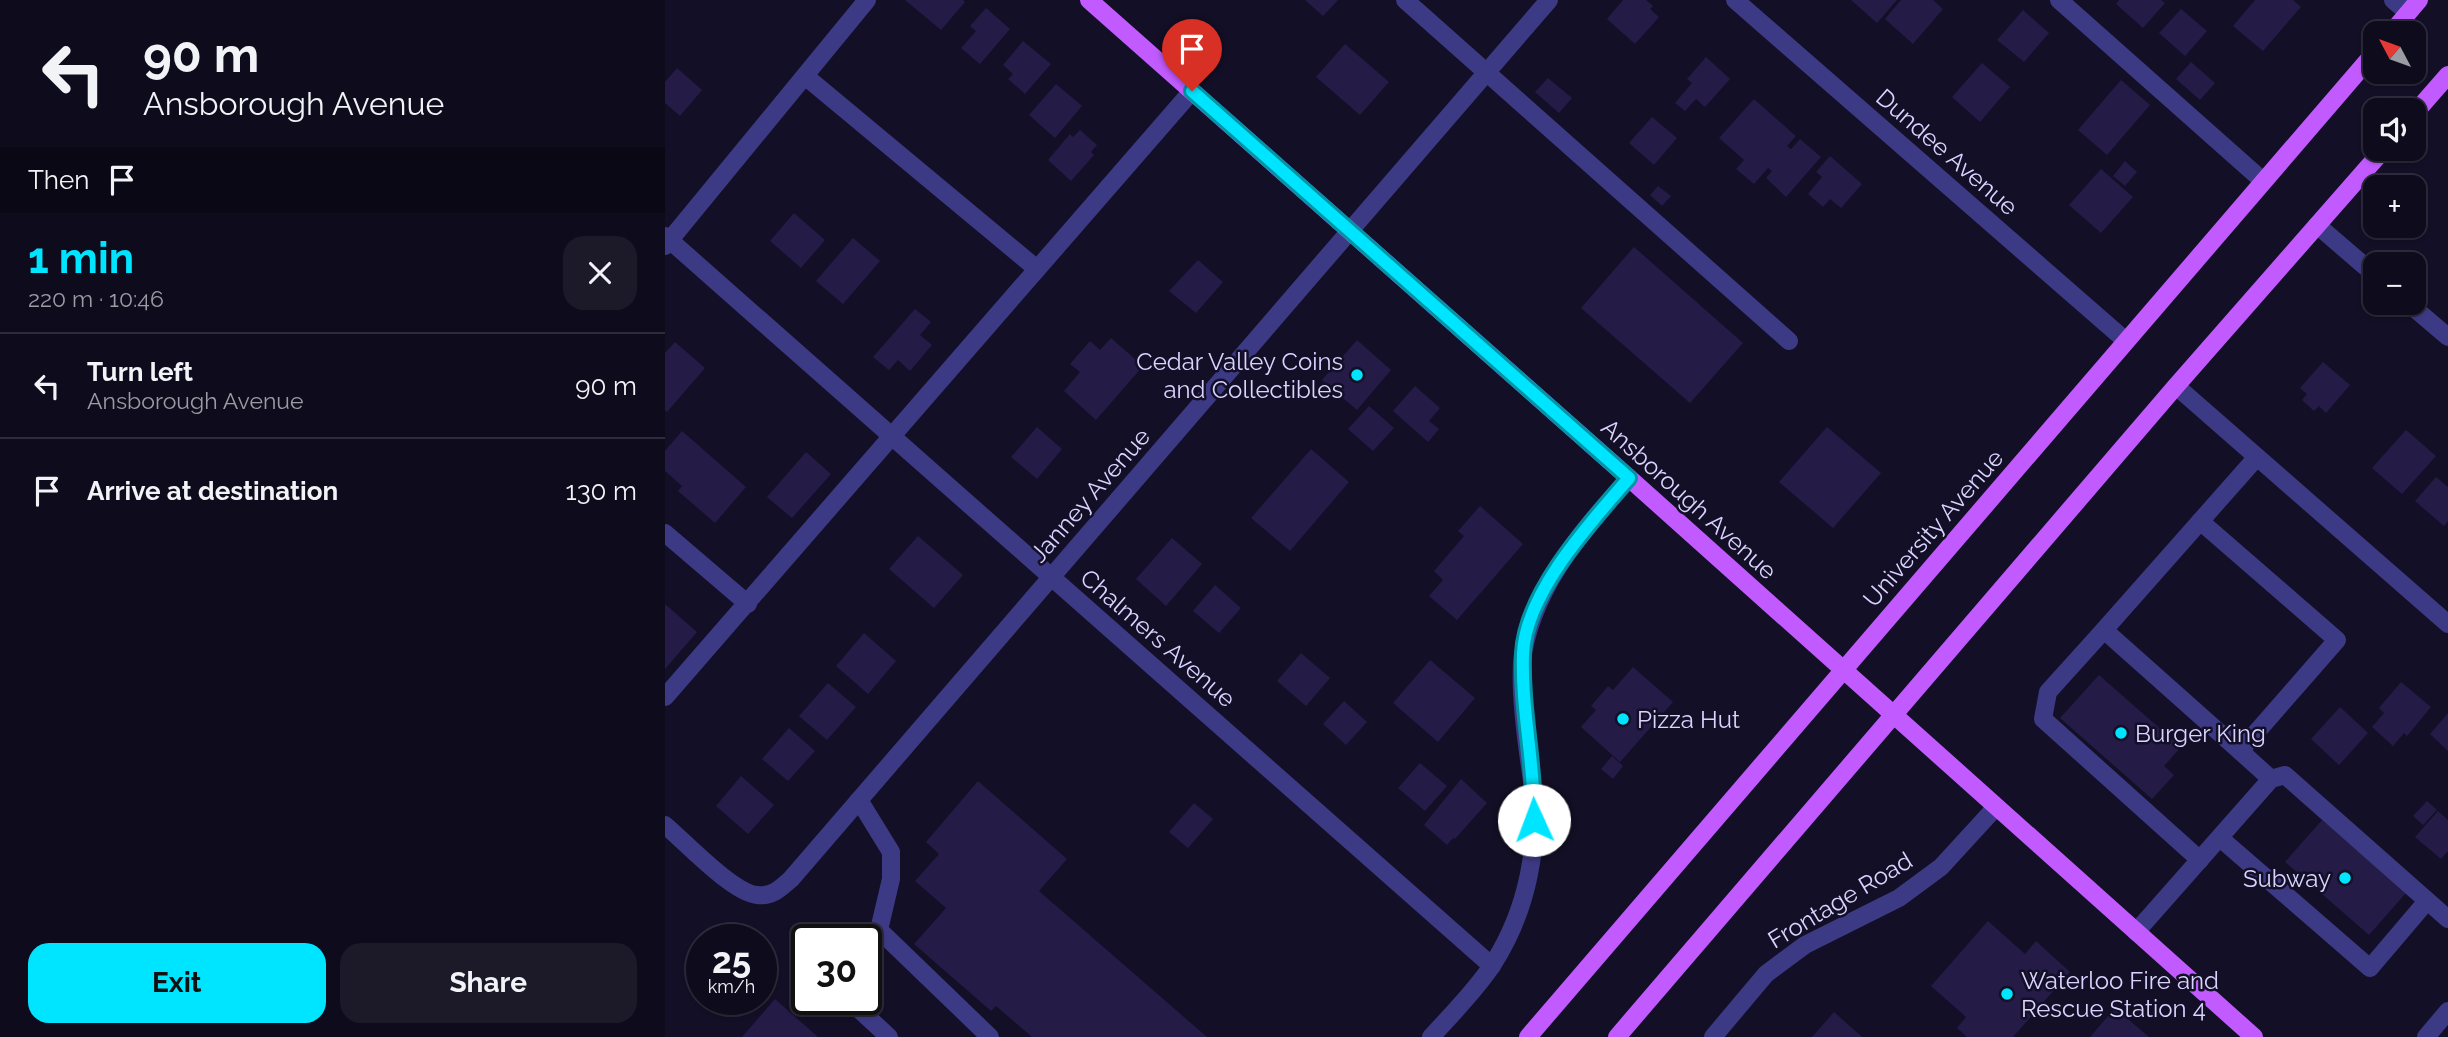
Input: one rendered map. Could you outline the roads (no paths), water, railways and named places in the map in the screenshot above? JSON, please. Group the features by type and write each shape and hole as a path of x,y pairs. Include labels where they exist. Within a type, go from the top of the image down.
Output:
{"main road":[{"name":"Ansborough Avenue","path":"1089,0 2254,1037"},
{"path":"2401,21 2414,6"},
{"name":"University Avenue","path":"1528,1037 2363,65"},
{"path":"2426,100 2448,75"},
{"path":"1617,1037 2373,161"}],"street":[{"path":"667,241 867,0"},
{"path":"1405,0 1789,341"},
{"name":"Janney Avenue","path":"665,825 733,885 756,895 776,893 791,879 1549,0"},
{"name":"Dundee Avenue","path":"1735,0 2126,341"},
{"path":"2059,0 2263,181"},
{"path":"2393,0 2414,6"},
{"path":"805,76 1037,269"},
{"path":"665,697 1192,91"},
{"path":"2316,226 2363,265"},
{"name":"Chalmers Avenue","path":"667,241 1492,966"},
{"path":"2422,315 2448,337"},
{"path":"2176,386 2448,624"},
{"path":"2200,860 2043,719 2048,692 2257,457"},
{"path":"1430,1037 1492,966 1518,917 1529,879 1534,841 1534,799 1523,686 1523,650 1533,614 1546,585 1583,530 1629,478"},
{"path":"2200,522 2336,640 2241,751"},
{"path":"665,533 748,604"},
{"path":"2104,630 2270,779"},
{"path":"2136,932 2270,779 2285,775 2448,919"},
{"path":"859,800 891,852 891,880 880,924"},
{"name":"Frontage Road","path":"1713,1037 1766,974 1805,945 1899,898 1941,867 1996,807"},
{"path":"2220,838 2370,968 2427,901"},
{"path":"882,933 990,1037"},
{"path":"2426,1037 2448,1011"},
{"path":"865,1015 889,1037"}],"place":[{"name":"Cedar Valley Coins and Collectibles","path":"1357,375"},
{"name":"Pizza Hut","path":"1623,719"},
{"name":"Burger King","path":"2121,733"},
{"name":"Subway","path":"2345,878"},
{"name":"Waterloo Fire and Rescue Station 4","path":"2007,994"}]}
